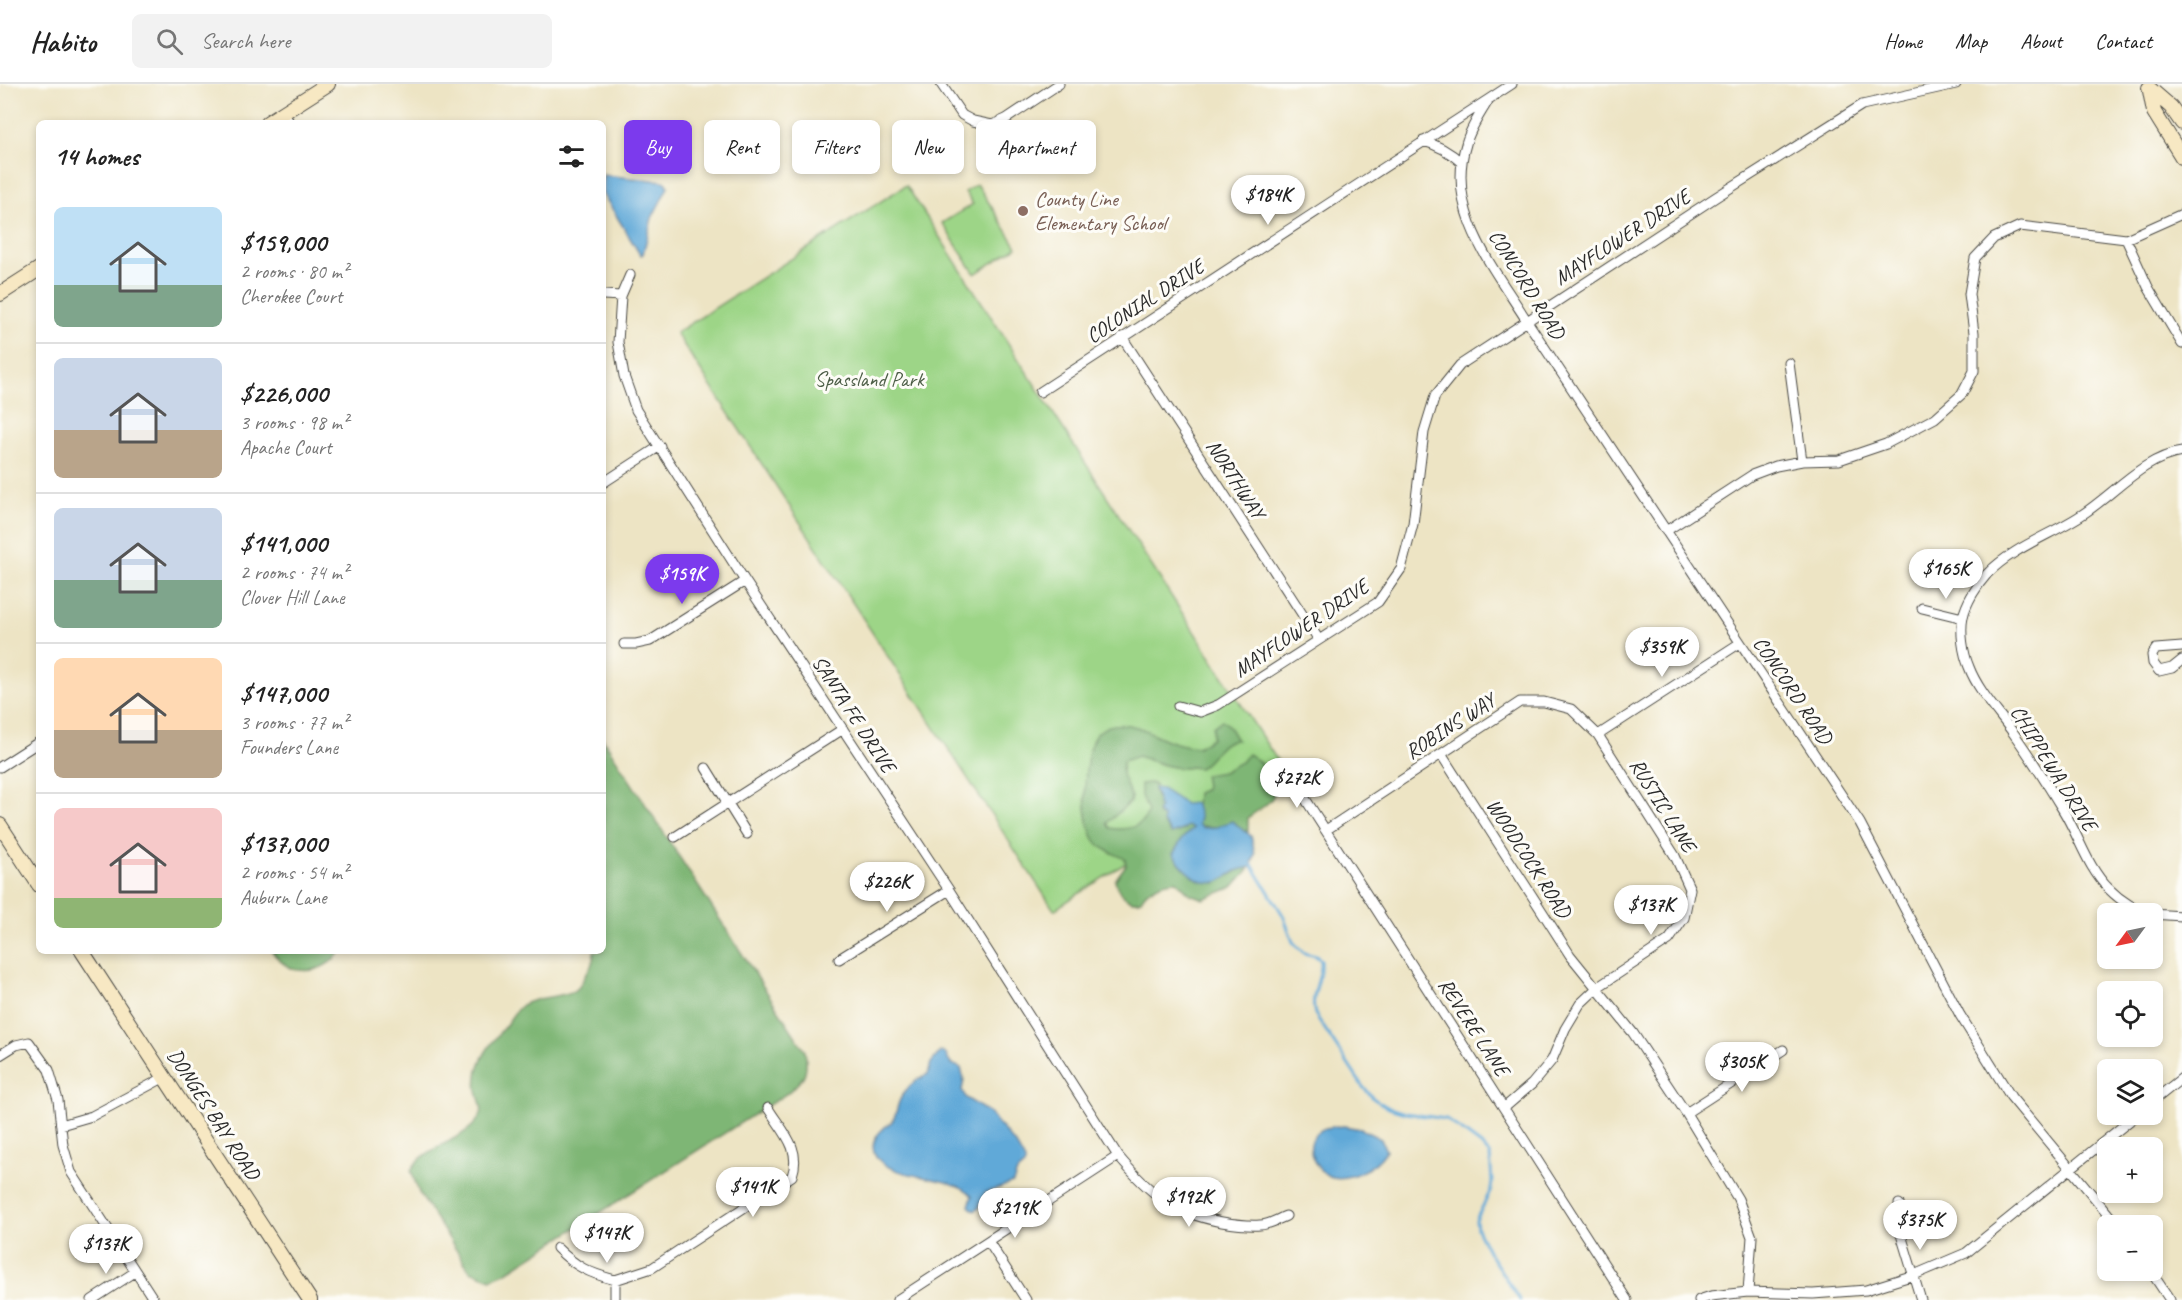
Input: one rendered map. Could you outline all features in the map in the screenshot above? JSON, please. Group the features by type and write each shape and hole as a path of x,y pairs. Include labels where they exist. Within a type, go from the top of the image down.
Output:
{"street":[{"path":"286,118 328,84"},
{"path":"941,84 962,115 973,121 992,124 1006,119 1059,84"},
{"name":"COLONIAL DRIVE","path":"1040,392 1512,84"},
{"name":"MAYFLOWER DRIVE","path":"1178,706 1200,712 1211,708 1378,602 1401,569 1413,524 1424,432 1436,396 1460,365 1716,197 1862,105 1956,84"},
{"path":"2148,87 2171,107 2182,123"},
{"path":"2148,87 2154,112 2182,157"},
{"name":"CONCORD ROAD","path":"1489,99 1466,142 1462,164 1463,205 1477,241 1527,321 1860,823 1960,1015 2011,1097 2109,1215"},
{"path":"1423,141 1436,144 1451,153 1462,164"},
{"path":"1666,531 1752,476 1776,466 1802,461 1839,460 1886,444 1935,418 1962,394 1974,371 1974,333 1970,294 1975,258 1994,238 2020,226 2126,239 2182,214"},
{"path":"2126,239 2148,287 2182,344"},
{"path":"0,294 36,271"},
{"name":"SANTA FE DRIVE","path":"630,275 621,296 618,342 624,376 636,410 745,581 949,890 1118,1156 1139,1180 1165,1202 1198,1217 1235,1225 1262,1226 1286,1216"},
{"path":"606,295 621,296"},
{"name":"NORTHWAY","path":"1122,337 1319,640"},
{"path":"1789,363 1802,461"},
{"path":"606,481 660,446"},
{"name":"CHIPPEWA DRIVE","path":"2128,903 2109,889 2096,874 2065,813 2023,747 1977,682 1965,653 1963,618 1976,589 1987,574 2002,562 2085,513 2154,462 2173,453 2182,452"},
{"path":"624,644 650,641 745,581"},
{"path":"1922,608 1963,618"},
{"path":"1598,735 1740,643"},
{"path":"2182,647 2156,649 2152,655 2153,663 2159,671 2172,668 2182,660"},
{"name":"ROBINS WAY","path":"1326,830 1520,702 1544,702 1571,709 1598,735"},
{"path":"675,837 843,729"},
{"name":"RUSTIC LANE","path":"1504,1108 1532,1084 1552,1060 1565,1029 1580,1004 1598,987 1669,940 1684,918 1690,889 1675,856 1598,735"},
{"path":"0,767 36,744"},
{"name":"WOODCOCK ROAD","path":"1441,754 1570,955 1633,1033 1686,1113 1738,1199 1752,1237 1748,1292"},
{"path":"706,768 747,834"},
{"name":"REVERE LANE","path":"1290,775 1627,1300"},
{"path":"0,825 36,880"},
{"path":"839,959 949,890"},
{"name":"CHIPPEWA DRIVE","path":"2163,916 2182,916"},
{"name":"DONGES BAY ROAD","path":"84,954 310,1300"},
{"path":"0,1055 16,1045 29,1042 49,1070 58,1100 63,1145 71,1172 154,1300"},
{"path":"1686,1113 1784,1050"},
{"path":"61,1125 92,1116 165,1077"},
{"path":"2163,1093 2182,1078"},
{"path":"557,1248 571,1262 590,1273 615,1280 652,1268 792,1176 796,1164 795,1150 768,1108"},
{"path":"1699,1300 1711,1296 1748,1292 1813,1294 1866,1290 1914,1275 1966,1253 2125,1125"},
{"path":"897,1300 1118,1156"},
{"path":"1899,1204 1899,1228 1921,1300"},
{"path":"987,1241 1026,1300"},
{"path":"92,1300 135,1272"},
{"path":"615,1280 615,1300"},
{"path":"2157,1281 2170,1300"}],"green space":[{"path":"977,184 1017,247 975,274 942,223 973,204 965,192"},
{"name":"Spassland Park","path":"906,185 1279,763 1054,910 676,333"},
{"path":"1222,720 1237,740 1226,742 1199,768 1172,767 1138,756 1123,761 1122,774 1131,797 1130,802 1107,823 1110,828 1122,829 1134,827 1143,821 1148,811 1141,796 1141,784 1150,783 1155,785 1154,791 1160,807 1157,811 1158,815 1163,816 1163,822 1170,834 1184,830 1187,826 1194,828 1182,839 1173,854 1183,867 1199,880 1216,883 1241,869 1251,867 1233,887 1203,899 1190,894 1177,881 1156,886 1141,900 1128,899 1118,889 1115,880 1126,865 1125,859 1097,843 1088,822 1086,774 1091,745 1095,736 1109,726 1121,724 1142,729 1175,743 1198,747 1212,738 1213,727"},
{"path":"606,744 805,1051 805,1071 801,1081 786,1094 507,1272 491,1279 470,1271 419,1193 411,1170 427,1154 468,1130 481,1114 476,1081 477,1072 488,1048 517,1010 529,1002 578,988 594,954 606,954"},
{"path":"1248,754 1262,765 1268,774 1274,790 1271,800 1248,818 1248,833 1232,821 1217,827 1199,826 1200,818 1196,807 1197,793 1204,790 1206,786 1204,775 1223,772 1241,762"},
{"path":"274,954 338,954 316,969 297,969 279,960"}],"water":[{"path":"606,175 667,183 668,187 652,218 643,254 639,253 606,199"},
{"path":"1154,788 1162,789 1185,804 1195,803 1200,818 1198,824 1202,828 1217,827 1232,821 1251,836 1255,854 1251,867 1233,872 1213,883 1193,876 1173,854 1182,839 1193,828 1187,826 1171,834 1163,822 1163,816 1157,812 1160,807"},
{"path":"940,1052 945,1053 950,1063 961,1068 964,1080 962,1090 966,1098 988,1112 1016,1145 1025,1161 1025,1165 1017,1172 1013,1183 985,1193 979,1208 974,1211 969,1206 972,1196 965,1190 888,1166 879,1160 873,1148 880,1132 893,1120 904,1093 914,1082 928,1074 931,1063"},
{"path":"1344,1126 1361,1129 1381,1139 1386,1151 1378,1161 1365,1170 1341,1178 1329,1176 1314,1161 1312,1141 1315,1135 1323,1129"}],"waterway":[{"path":"1252,865 1283,915 1293,942 1304,953 1321,960 1314,1000 1315,1014 1363,1087 1374,1099 1389,1108 1405,1113 1446,1119 1481,1145 1490,1155 1491,1190 1476,1220 1477,1229 1489,1253 1520,1300"}],"place":[{"name":"County Line Elementary School","path":"1023,211"}]}
